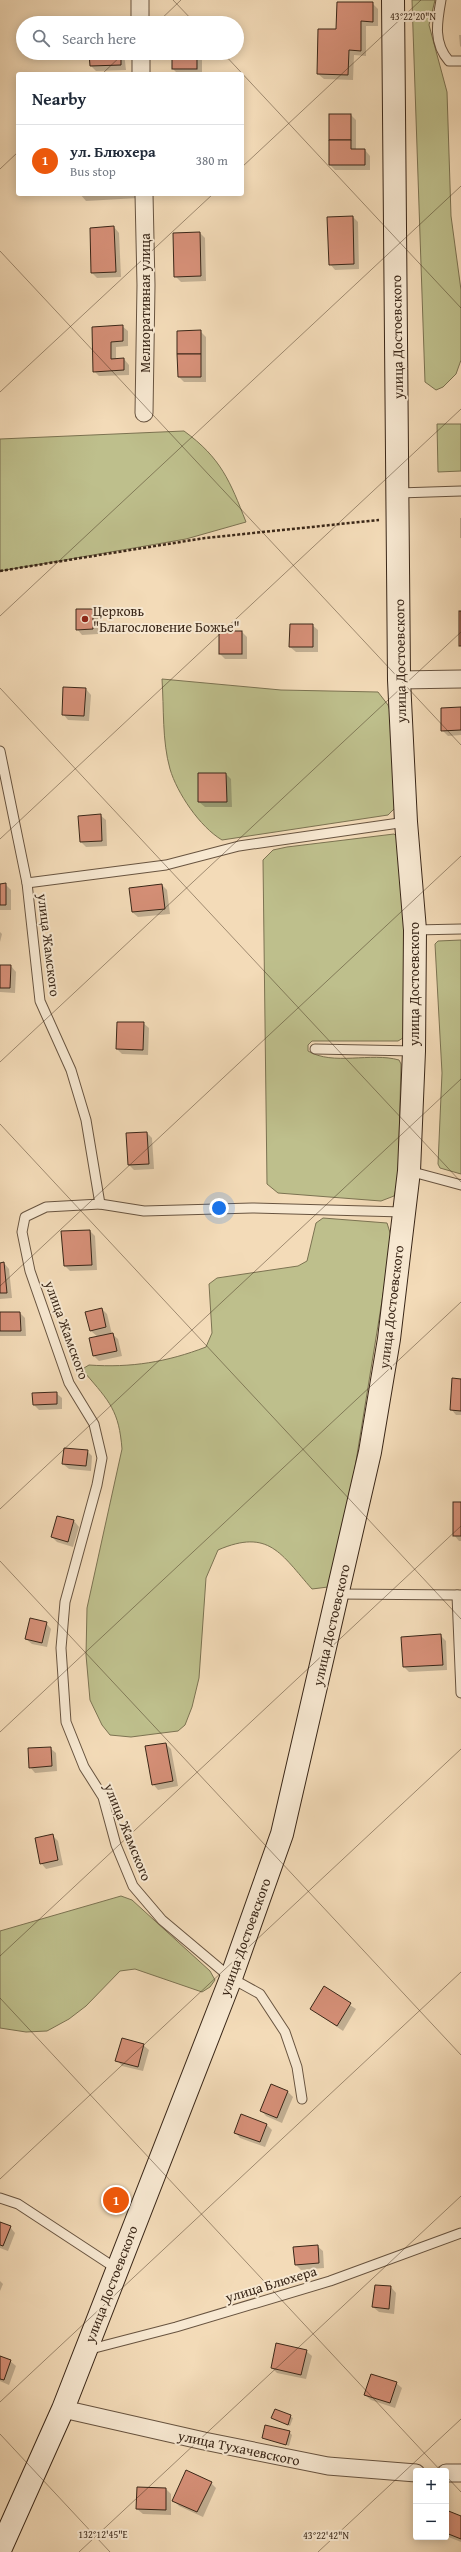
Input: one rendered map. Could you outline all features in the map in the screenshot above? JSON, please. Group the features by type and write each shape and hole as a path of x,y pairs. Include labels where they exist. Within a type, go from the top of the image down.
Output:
{"main road":[{"name":"улица Достоевского","path":"0,2550 64,2408 231,1978 282,1834 370,1452 385,1361 409,1171 414,1051 415,930 406,822 399,680 399,493 393,0"}],"street":[{"path":"140,0 140,16"},
{"path":"141,60 141,72"},
{"name":"Мелиоративная улица","path":"144,196 146,285 144,412"},
{"path":"399,680 461,679"},
{"name":"улица Тухачевского","path":"64,2408 204,2441 328,2466 413,2473"},
{"path":"449,2473 461,2472"}],"lane":[{"path":"440,0 436,30 442,53 450,61 461,61"},
{"path":"399,493 461,491"},
{"name":"улица Жамского","path":"0,751 27,883 40,1000 71,1070 86,1120 100,1204 46,1207 25,1217 22,1232 30,1271 69,1383 94,1424 102,1458 97,1485 65,1602 61,1648 66,1722 84,1767 102,1797 116,1844 133,1886 162,1920 231,1978"},
{"path":"27,883 166,865 239,846 406,822"},
{"path":"415,930 461,929"},
{"path":"315,1049 414,1051"},
{"path":"409,1171 461,1185"},
{"path":"100,1204 144,1211 252,1208 403,1212"},
{"path":"338,1594 459,1595 461,1693"},
{"path":"231,1978 260,1994 285,2032 297,2067 302,2099"},
{"path":"0,2198 18,2204 118,2269"},
{"name":"улица Блюхера","path":"85,2351 176,2327 330,2281 461,2233"}],"path":[{"path":"0,571 205,538 399,518"}],"green space":[{"path":"412,0 435,0 429,25 447,92 451,216 461,290 461,360 456,374 443,387 436,390 425,382"},
{"path":"437,424 461,424 461,471 438,472"},
{"path":"184,431 207,451 223,471 235,494 246,522 186,539 0,571 0,439"},
{"path":"162,679 281,690 378,692 388,705 393,719 396,807 388,815 222,840 206,827 190,809 173,778 167,758"},
{"path":"394,834 399,838 402,846 407,1030 403,1038 398,1041 312,1041 308,1045 308,1051 329,1058 376,1057 399,1060 401,1064 398,1182 394,1196 381,1201 278,1193 267,1184 263,860 273,850 287,847"},
{"path":"461,940 461,1174 440,1168 438,1164 442,1073 435,944 438,941"},
{"path":"323,1218 387,1223 392,1239 341,1554 328,1587 312,1589 282,1555 262,1543 250,1542 235,1544 218,1550 206,1578 199,1678 192,1707 185,1725 178,1731 131,1737 110,1735 102,1725 90,1700 86,1655 87,1608 122,1449 121,1436 116,1416 107,1400 85,1373 84,1368 89,1365 120,1366 149,1363 177,1357 206,1347 212,1333 209,1284 217,1278 298,1266 307,1261 316,1223"},
{"path":"121,1896 132,1900 210,1971 215,1980 210,1987 202,1992 135,1969 120,1971 86,2006 69,2019 47,2031 26,2032 0,2028 0,1931"}],"building":[{"path":"337,2 373,2 373,22 361,21 361,51 349,50 348,75 317,74 318,29 336,29"},
{"path":"90,60 121,60 121,65 90,66"},
{"path":"172,60 197,60 197,69 172,69"},
{"path":"329,114 351,114 351,140 329,140"},
{"path":"329,140 351,140 351,149 365,149 365,165 329,165"},
{"path":"353,216 354,264 329,265 327,217"},
{"path":"114,226 116,272 91,273 90,228"},
{"path":"200,232 201,276 174,277 173,233"},
{"path":"123,325 123,341 111,342 111,359 124,358 124,370 93,372 92,327"},
{"path":"201,330 201,354 177,354 177,331"},
{"path":"177,354 201,354 201,377 178,377"},
{"name":"Церковь \"Благословение Божье\"","path":"76,609 93,609 93,629 76,630"},
{"path":"459,611 461,611 461,646 459,646"},
{"path":"290,624 313,624 313,647 289,647"},
{"path":"219,631 242,631 242,654 219,654"},
{"path":"63,687 86,688 84,716 62,715"},
{"path":"461,707 461,730 441,731 441,708"},
{"path":"198,773 226,773 227,802 198,802"},
{"path":"101,814 102,841 80,842 78,816"},
{"path":"6,883 6,905 0,905 0,884"},
{"path":"162,884 165,909 132,912 129,888"},
{"path":"0,965 11,965 10,988 0,988"},
{"path":"117,1022 144,1022 143,1050 116,1049"},
{"path":"147,1132 149,1164 128,1165 126,1133"},
{"path":"90,1230 92,1265 64,1266 61,1231"},
{"path":"4,1262 7,1293 0,1293 0,1263"},
{"path":"102,1308 106,1327 90,1331 85,1312"},
{"path":"0,1312 20,1312 21,1331 0,1331"},
{"path":"113,1333 117,1351 93,1356 89,1338"},
{"path":"452,1378 461,1379 461,1411 450,1410"},
{"path":"57,1392 57,1404 33,1405 32,1393"},
{"path":"64,1448 88,1450 86,1466 62,1464"},
{"path":"453,1502 461,1502 461,1536 453,1536"},
{"path":"57,1516 74,1520 68,1542 51,1537"},
{"path":"30,1618 47,1622 42,1643 25,1639"},
{"path":"441,1634 443,1665 403,1667 401,1637"},
{"path":"166,1743 173,1781 152,1785 145,1746"},
{"path":"51,1747 52,1766 29,1768 28,1748"},
{"path":"53,1834 58,1860 40,1864 35,1838"},
{"path":"324,1986 351,2003 337,2026 310,2009"},
{"path":"122,2038 144,2044 138,2067 115,2061"},
{"path":"271,2084 288,2091 277,2118 260,2111"},
{"path":"241,2114 267,2124 260,2142 234,2133"},
{"path":"0,2222 11,2226 3,2246 0,2245"},
{"path":"318,2245 319,2263 295,2265 293,2247"},
{"path":"375,2285 391,2286 389,2309 372,2307"},
{"path":"276,2343 307,2350 301,2375 271,2368"},
{"path":"0,2356 11,2360 4,2380 0,2379"},
{"path":"371,2374 397,2382 390,2403 364,2395"},
{"path":"275,2409 291,2415 288,2425 271,2418"},
{"path":"265,2425 290,2431 286,2445 262,2438"},
{"path":"186,2470 212,2482 197,2512 172,2501"},
{"path":"137,2487 166,2488 166,2510 136,2509"},
{"path":"449,2511 461,2516 461,2539 449,2534"}],"place":[{"name":"Церковь \"Благословение Божье\"","path":"85,619"},
{"name":"ул. Блюхера","path":"116,2200"}]}
